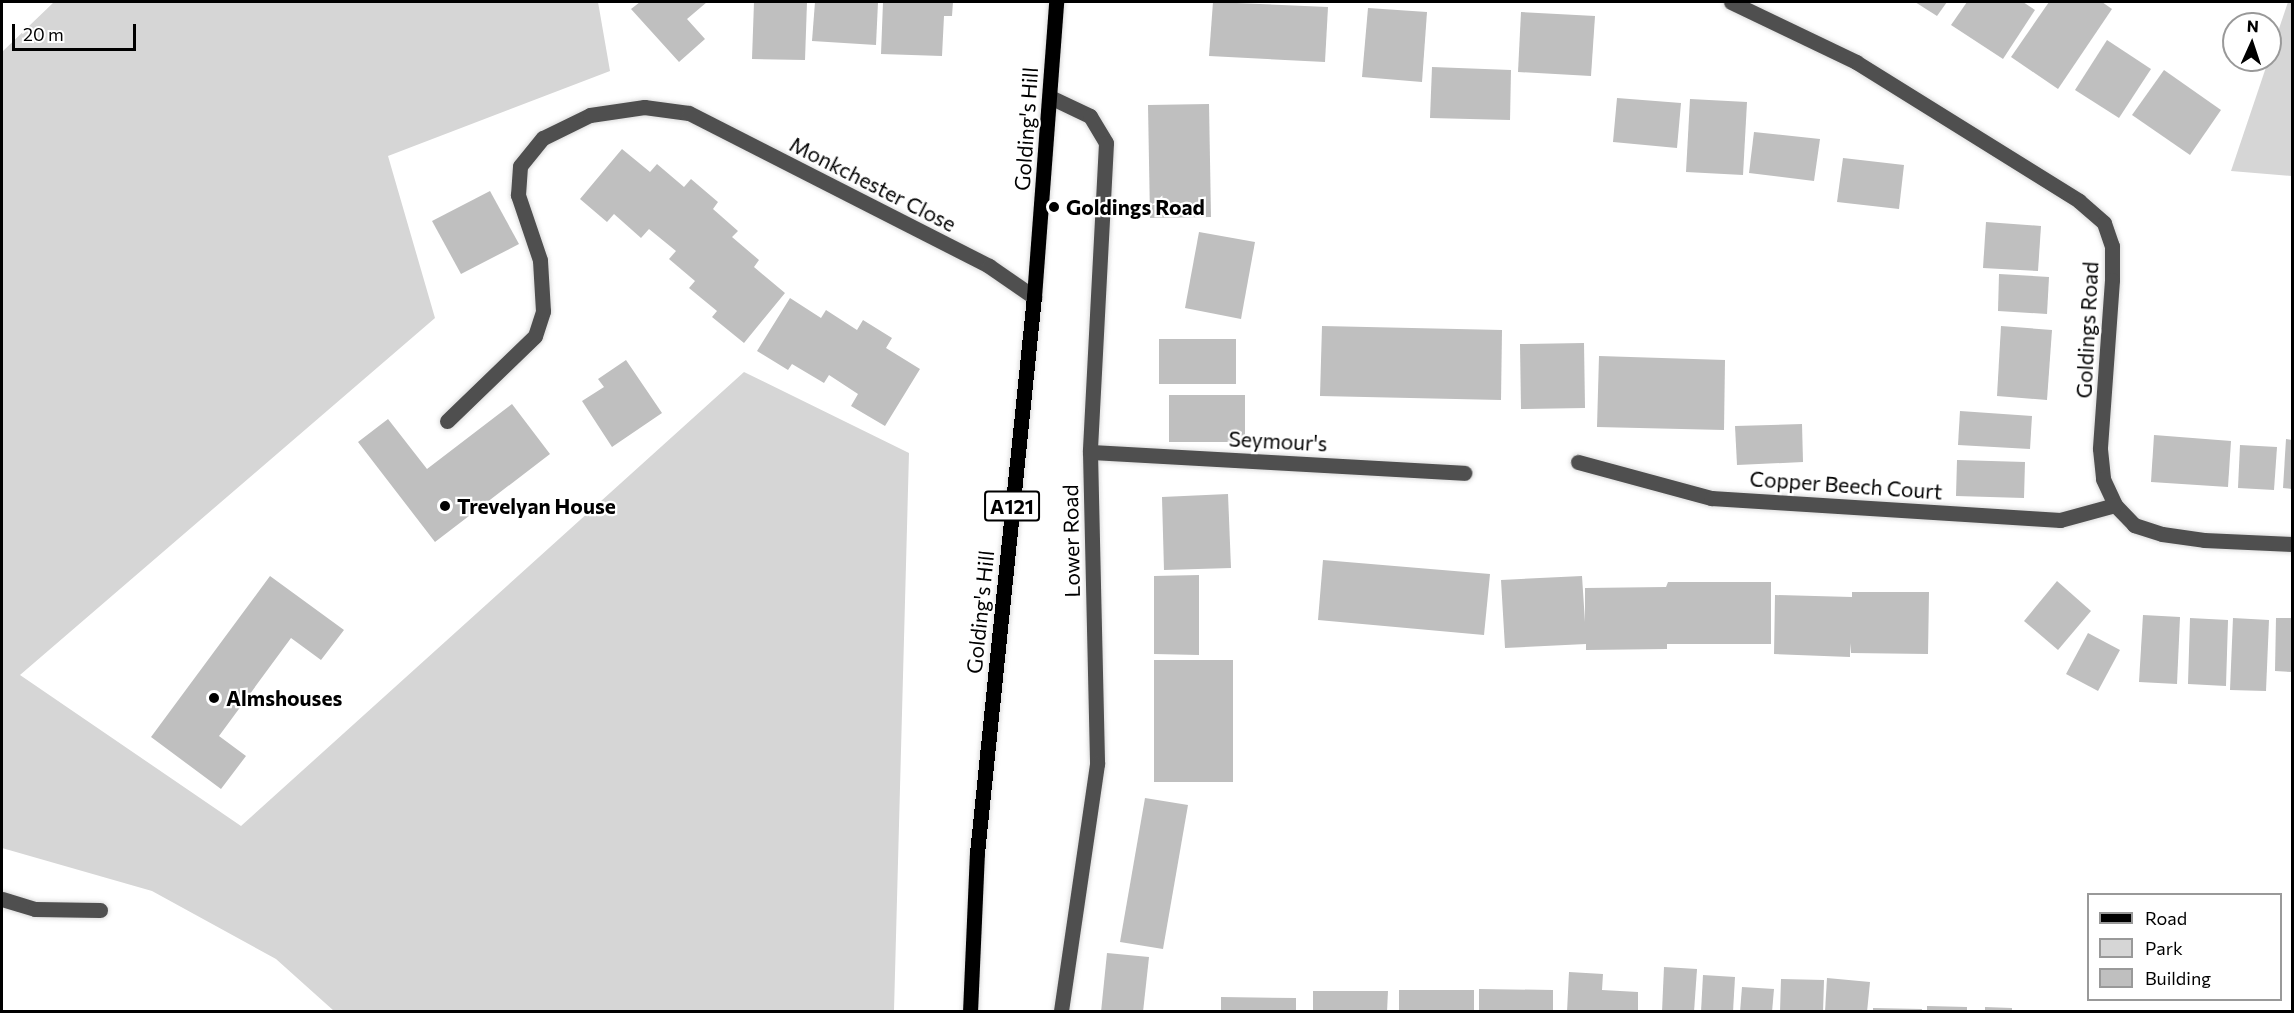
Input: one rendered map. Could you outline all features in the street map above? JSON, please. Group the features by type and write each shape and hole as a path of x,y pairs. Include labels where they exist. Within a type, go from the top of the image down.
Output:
{"main road":[{"name":"Golding's Hill","path":"970,1011 977,853 1034,297 1056,2"}],"street":[{"name":"Goldings Road","path":"1731,2 1856,62 2079,201 2104,223 2112,246 2112,280 2100,449 2103,479 2115,505 2134,525 2162,534 2204,540 2292,544"},
{"name":"Lower Road","path":"1050,97 1090,116 1106,143 1090,452 1097,764 1061,1011"},
{"name":"Monkchester Close","path":"447,421 535,336 543,311 540,260 519,195 520,166 543,138 590,115 644,107 689,113 989,266 1034,297"},
{"name":"Seymour's","path":"1090,452 1464,473"},
{"name":"Copper Beech Court","path":"1578,462 1711,498 2060,520 2115,505"},
{"path":"2,898 35,909 100,910"}],"green space":[{"path":"54,2 598,2 610,71 388,156 435,318 20,675 241,826 744,372 909,453 894,1011 334,1011 276,959 152,891 2,848 2,52"},
{"path":"2288,2 2292,2 2292,176 2231,171 2264,72 2282,72 2282,20"}],"building":[{"path":"640,2 707,2 687,19 705,39 679,62 631,9"},
{"path":"754,2 807,2 805,60 752,59"},
{"path":"815,2 878,2 876,45 812,41"},
{"path":"883,2 953,2 952,16 944,16 942,56 881,54"},
{"path":"1213,2 1328,7 1325,62 1209,56"},
{"path":"1915,2 1947,2 1937,16"},
{"path":"1967,2 2023,2 2035,10 2003,59 1951,25"},
{"path":"2049,2 2102,2 2112,9 2058,89 2011,57"},
{"path":"1368,8 1427,12 1422,82 1362,77"},
{"path":"1521,12 1595,16 1591,76 1518,72"},
{"path":"2107,40 2151,69 2119,118 2075,90"},
{"path":"1432,67 1511,70 1510,120 1430,118"},
{"path":"2164,70 2221,110 2190,155 2132,115"},
{"path":"1617,98 1681,103 1677,148 1613,142"},
{"path":"1690,99 1747,102 1743,175 1686,172"},
{"path":"1209,104 1211,217 1150,218 1148,105"},
{"path":"1754,132 1820,139 1814,181 1749,173"},
{"path":"622,149 650,172 657,164 684,187 691,179 718,202 713,209 738,231 732,237 759,260 754,267 785,293 744,343 712,317 717,311 689,288 695,281 669,259 676,251 649,229 641,238 614,214 607,222 580,199"},
{"path":"1843,158 1904,165 1899,209 1837,202"},
{"path":"490,191 519,244 461,274 432,221"},
{"path":"1986,222 2041,226 2038,271 1983,268"},
{"path":"1199,232 1255,242 1241,319 1185,308"},
{"path":"1999,274 2049,277 2047,314 1998,311"},
{"path":"790,298 821,318 826,310 857,330 863,320 892,338 886,348 920,369 885,426 851,406 858,394 829,375 824,383 792,364 788,370 757,351"},
{"path":"1322,326 1502,330 1501,400 1320,396"},
{"path":"2001,326 2052,330 2047,400 1997,396"},
{"path":"1159,339 1236,339 1236,384 1159,384"},
{"path":"1584,343 1585,408 1521,409 1520,344"},
{"path":"1599,356 1725,360 1724,430 1597,427"},
{"path":"626,360 662,413 612,447 582,401 604,387 598,379"},
{"path":"1169,395 1245,395 1245,442 1169,442"},
{"name":"Trevelyan House","path":"512,404 550,454 435,542 358,442 388,419 427,469"},
{"path":"1960,411 2032,416 2030,449 1958,445"},
{"path":"1802,424 1803,462 1737,465 1735,426"},
{"path":"2154,435 2231,441 2228,487 2151,482"},
{"path":"2286,439 2292,440 2292,489 2283,488"},
{"path":"2240,445 2277,447 2274,490 2238,488"},
{"path":"1957,460 2025,462 2024,498 1956,496"},
{"path":"1228,494 1231,568 1164,570 1162,497"},
{"path":"1323,560 1490,574 1484,635 1318,620"},
{"path":"1199,575 1199,655 1154,654 1154,576"},
{"name":"Almshouses","path":"270,576 344,630 321,660 291,638 219,736 246,756 221,789 151,737"},
{"path":"1582,576 1585,622 1585,588 1666,587 1668,582 1771,582 1771,644 1667,644 1667,649 1586,650 1586,644 1505,648 1501,580"},
{"path":"2057,581 2091,611 2058,650 2024,621"},
{"path":"1852,592 1929,592 1928,654 1851,653 1850,643 1850,657 1774,654 1775,595 1852,597"},
{"path":"2143,615 2180,617 2177,684 2139,682"},
{"path":"2190,618 2228,620 2226,686 2188,684"},
{"path":"2233,618 2269,620 2266,691 2230,690"},
{"path":"2276,618 2292,618 2292,672 2275,671"},
{"path":"2088,633 2120,650 2098,691 2066,674"},
{"path":"1154,660 1233,660 1233,782 1154,782"},
{"path":"1145,798 1188,805 1163,949 1120,942"},
{"path":"1107,953 1149,957 1143,1012 1101,1012"},
{"path":"1664,967 1697,969 1694,1012 1662,1012"},
{"path":"1569,972 1603,974 1602,990 1638,992 1638,1012 1567,1012"},
{"path":"1703,975 1735,977 1733,1012 1701,1012"},
{"path":"1827,978 1870,982 1867,1012 1825,1012"},
{"path":"1781,979 1824,980 1823,1012 1780,1012"},
{"path":"1742,987 1774,989 1772,1012 1740,1012"},
{"path":"1479,989 1553,990 1553,1012 1479,1012"},
{"path":"1399,990 1474,990 1474,1012 1399,1012"},
{"path":"1313,991 1388,991 1387,1012 1313,1012"},
{"path":"1221,997 1296,998 1296,1012 1221,1012"},
{"path":"1927,1006 1967,1007 1967,1012 1927,1012"},
{"path":"1985,1007 2012,1008 2012,1012 1985,1012"},
{"path":"1873,1008 1922,1009 1922,1012 1873,1012"}],"place":[{"name":"Goldings Road","path":"1054,207"},
{"name":"Trevelyan House","path":"445,506"},
{"name":"Almshouses","path":"214,698"}]}
